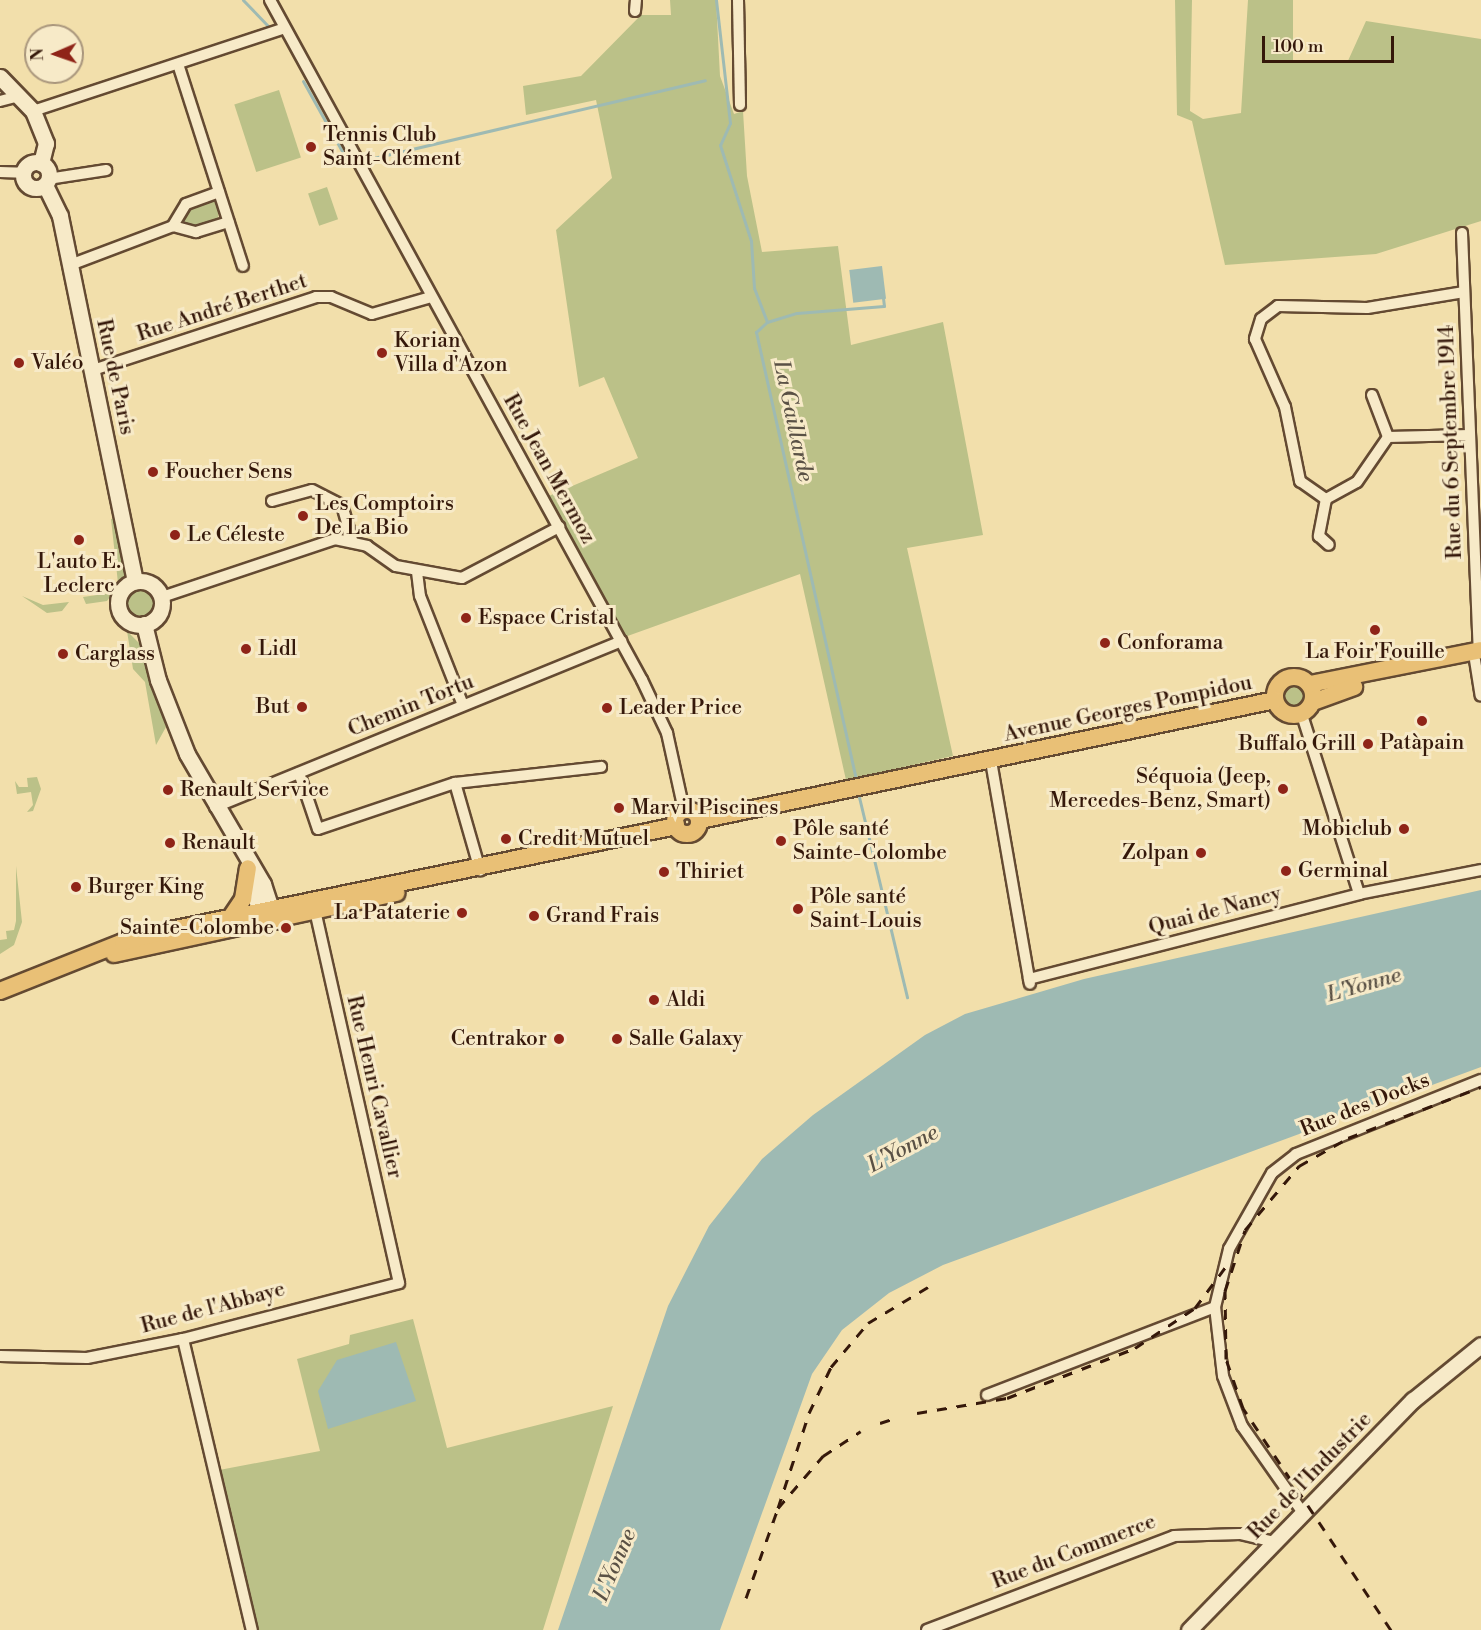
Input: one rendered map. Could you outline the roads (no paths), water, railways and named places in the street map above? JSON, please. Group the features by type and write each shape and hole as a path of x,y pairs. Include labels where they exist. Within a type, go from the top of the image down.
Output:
{"main road":[{"path":"1479,654 1342,690 1307,708 1287,715 1275,700 1278,686 1289,677 1310,684 1479,654"},
{"path":"1307,708 1310,684"},
{"name":"Avenue Georges Pompidou","path":"676,826 692,834 700,820 1275,700"},
{"path":"2,990 103,953 676,826 684,810 695,812 700,820"},
{"path":"231,917 243,899 246,860"},
{"path":"103,953 123,942 231,917 267,916"}],"street":[{"name":"Rue Jean Mermoz","path":"270,0 283,29 621,640 667,733 684,810"},
{"path":"738,0 740,105"},
{"path":"33,111 283,29"},
{"path":"178,64 243,266"},
{"path":"0,76 33,111 46,143 41,163 30,164 23,173"},
{"path":"0,101 19,96"},
{"name":"Rue de Paris","path":"41,163 46,182 55,201 70,265 135,581"},
{"path":"23,173 32,187 106,170"},
{"path":"0,172 23,173"},
{"path":"173,226 186,204 219,192"},
{"path":"70,265 173,226 196,232 229,222"},
{"name":"Rue du 6 Septembre 1914","path":"1462,233 1481,696"},
{"path":"1326,499 1303,486 1297,475 1284,407 1256,345 1261,319 1278,306 1367,308 1464,292"},
{"name":"Rue André Berthet","path":"93,370 316,297 332,297 372,315 431,297"},
{"path":"1372,395 1388,436"},
{"path":"1388,436 1470,435"},
{"path":"1326,499 1357,483 1388,436"},
{"path":"272,501 312,490 337,503 352,541"},
{"path":"1326,499 1319,536 1329,545"},
{"path":"162,597 335,539 352,541 417,572 462,578 559,527"},
{"path":"417,572 420,596 463,705"},
{"path":"135,581 154,586 162,597 160,611 144,624 132,623 119,609 123,589 135,581"},
{"path":"144,624 161,690 215,807 246,860 267,916"},
{"name":"Chemin Tortu","path":"215,807 621,640"},
{"path":"1307,708 1359,894"},
{"name":"Quai de Nancy","path":"991,761 1030,982 1359,894 1481,870"},
{"path":"299,773 318,830 455,783 601,767"},
{"path":"455,783 482,868"},
{"name":"Rue Henri Cavallier","path":"314,906 399,1283"},
{"name":"Rue des Docks","path":"1303,1513 1233,1405 1220,1363 1215,1307 1229,1249 1272,1173 1344,1131 1481,1080"},
{"name":"Rue de l'Abbaye","path":"0,1356 87,1358 183,1339 399,1283"},
{"path":"987,1395 1215,1307"},
{"path":"183,1339 252,1630"},
{"name":"Rue de l'Industrie","path":"1189,1630 1413,1400 1474,1356 1481,1345"},
{"name":"Rue du Commerce","path":"927,1630 1174,1536 1232,1533 1275,1542"}],"water":[{"path":"882,266 886,299 853,303 849,270"},
{"name":"L'Yonne","path":"1481,890 1481,1067 943,1265 889,1293 842,1330 812,1374 720,1630 558,1630 668,1306 709,1226 762,1159 813,1115 925,1035 965,1014 1084,979"},
{"path":"396,1342 416,1401 328,1429 318,1391 337,1360"}],"waterway":[{"name":"La Gaillarde","path":"243,0 267,25"},
{"name":"La Gaillarde","path":"716,0 730,123 720,145 751,241 754,288 767,322 756,332 856,781"},
{"name":"La Gaillarde","path":"365,160 705,80"},
{"name":"La Gaillarde","path":"303,81 348,162"},
{"path":"767,322 797,313 884,306 883,298"},
{"name":"La Gaillarde","path":"859,797 907,997"}],"railway":[{"path":"1391,1630 1243,1408 1226,1359 1225,1291 1245,1230 1299,1166 1348,1138 1481,1087"},
{"path":"917,1413 1007,1398 1135,1348 1195,1308 1227,1265"},
{"path":"778,1508 809,1413 831,1367 868,1323 928,1287"},
{"path":"880,1423 898,1417"},
{"path":"746,1598 778,1508 823,1456 861,1431"}],"place":[{"name":"Tennis Club Saint-Clément","path":"311,147"},
{"name":"Korian Villa d'Azon","path":"382,353"},
{"name":"Valéo","path":"19,363"},
{"name":"Foucher Sens","path":"153,472"},
{"name":"Les Comptoirs De La Bio","path":"303,516"},
{"name":"Le Céleste","path":"175,535"},
{"name":"L'auto E. Leclerc","path":"79,540"},
{"name":"Espace Cristal","path":"466,618"},
{"name":"La Foir'Fouille","path":"1375,630"},
{"name":"Conforama","path":"1105,643"},
{"name":"Lidl","path":"246,649"},
{"name":"Carglass","path":"63,654"},
{"name":"But","path":"302,707"},
{"name":"Leader Price","path":"607,708"},
{"name":"Patàpain","path":"1422,721"},
{"name":"Buffalo Grill","path":"1368,744"},
{"name":"Séquoia (Jeep, Mercedes-Benz, Smart)","path":"1283,789"},
{"name":"Renault Service","path":"168,790"},
{"name":"Marvil Piscines","path":"619,808"},
{"name":"Mobiclub","path":"1404,829"},
{"name":"Credit Mutuel","path":"506,839"},
{"name":"Pôle santé Sainte-Colombe","path":"781,841"},
{"name":"Renault","path":"170,843"},
{"name":"Zolpan","path":"1201,853"},
{"name":"Germinal","path":"1286,871"},
{"name":"Thiriet","path":"664,872"},
{"name":"Burger King","path":"76,887"},
{"name":"Pôle santé Saint-Louis","path":"798,909"},
{"name":"La Pataterie","path":"462,913"},
{"name":"Grand Frais","path":"534,916"},
{"name":"Sainte-Colombe","path":"286,928"},
{"name":"Aldi","path":"654,1000"},
{"name":"Centrakor","path":"559,1039"},
{"name":"Salle Galaxy","path":"617,1039"}]}
